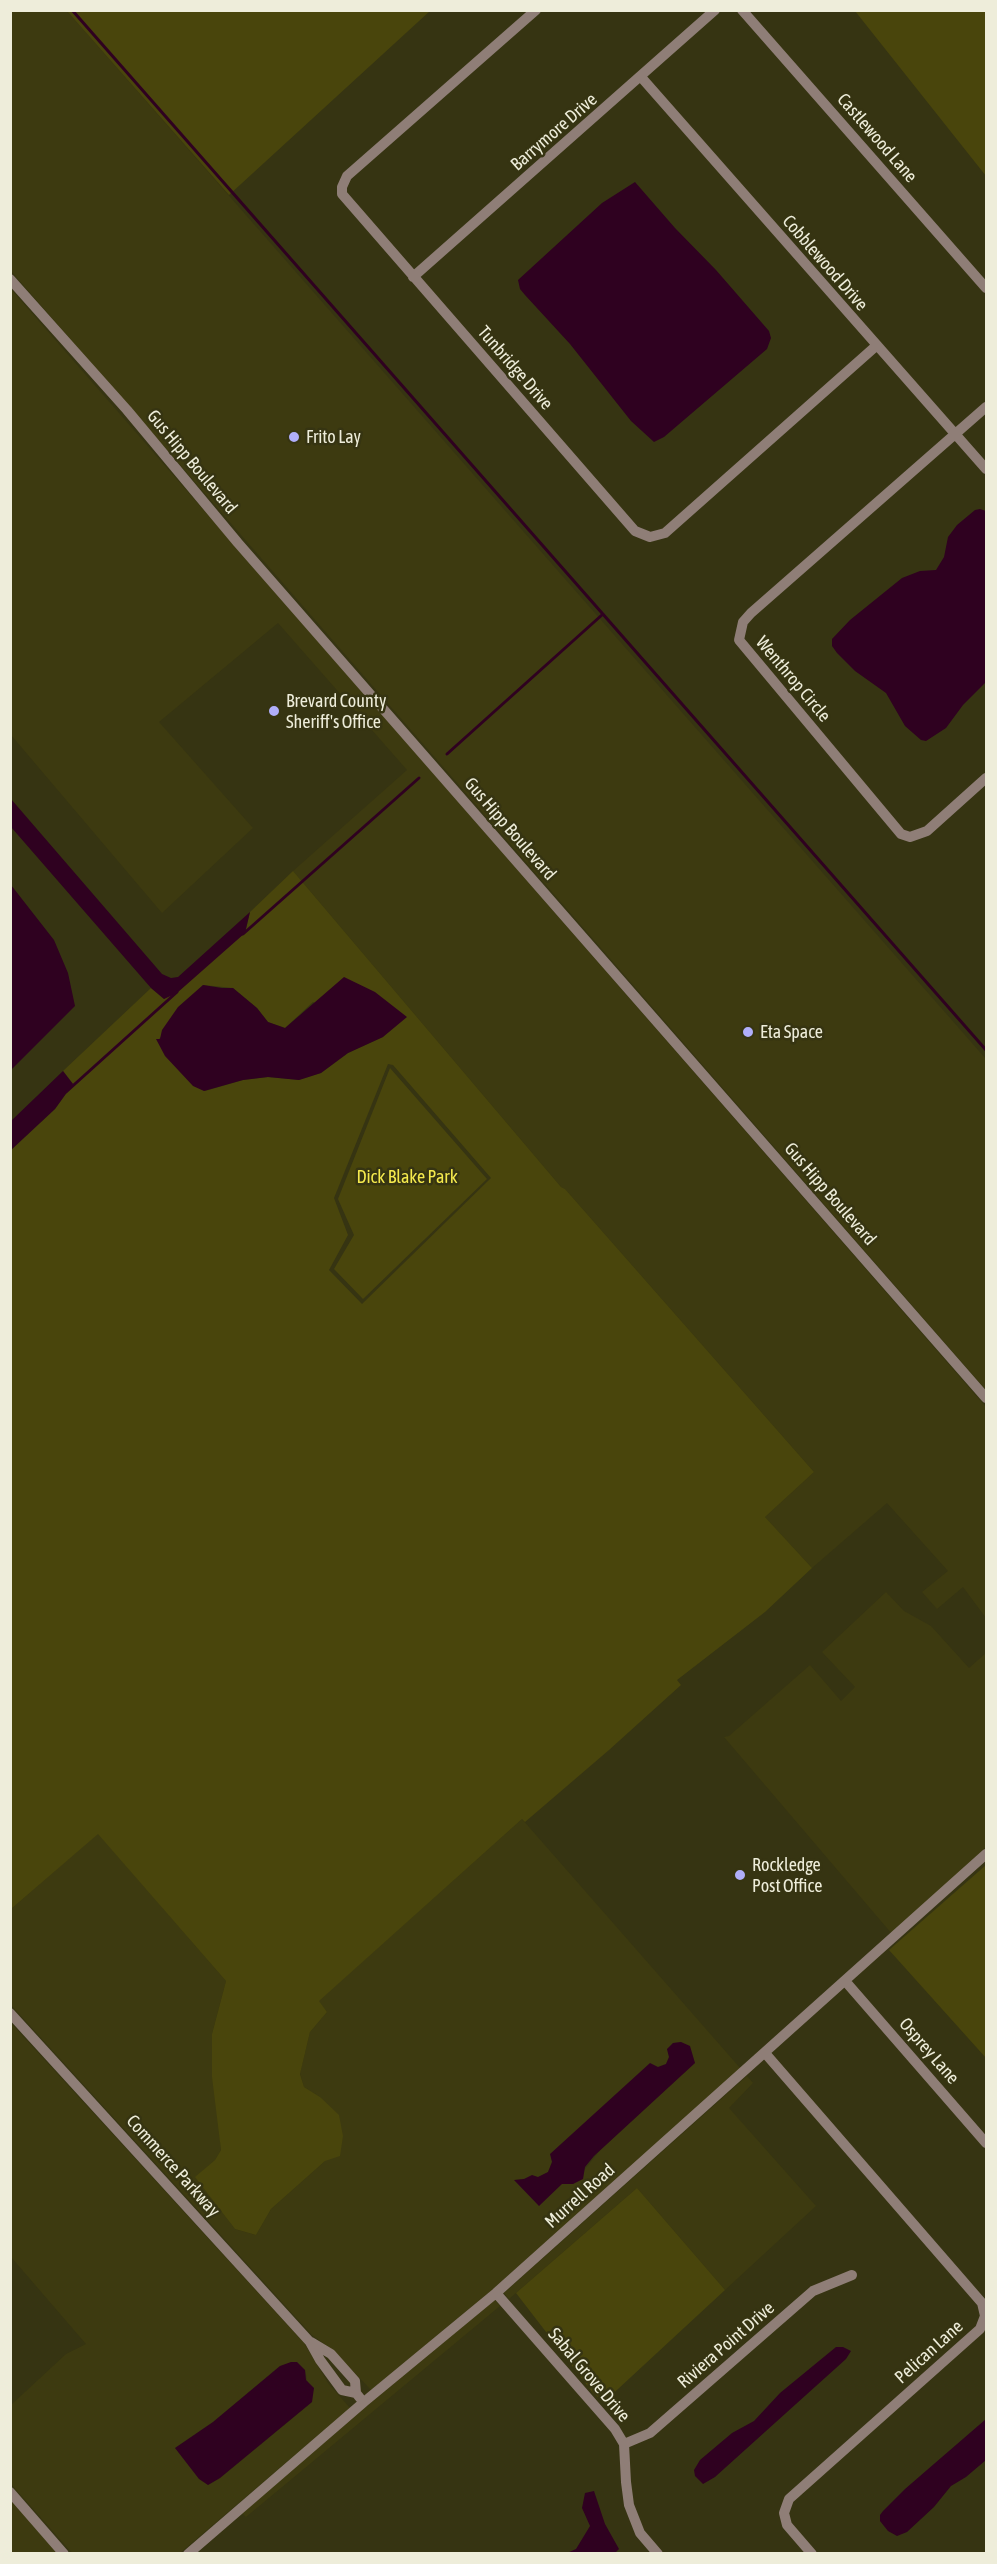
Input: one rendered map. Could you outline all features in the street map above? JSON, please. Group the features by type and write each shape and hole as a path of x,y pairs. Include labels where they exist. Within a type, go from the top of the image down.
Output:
{"street":[{"name":"Tunbridge Drive","path":"536,10 347,177 342,187 346,201 636,531 650,537 664,532 876,346"},
{"name":"Barrymore Drive","path":"413,277 715,10"},
{"name":"Castlewood Lane","path":"742,10 987,288"},
{"name":"Cobblewood Drive","path":"641,77 876,346 987,469"},
{"name":"Gus Hipp Boulevard","path":"10,279 127,410 238,543 987,1398"},
{"path":"956,435 987,407"},
{"name":"Wenthrop Circle","path":"956,435 751,614 743,622 739,640 901,834 910,837 927,831 987,778"},
{"name":"Murrell Road","path":"188,2553 360,2398 496,2293 987,1854"},
{"name":"Osprey Lane","path":"846,1982 987,2143"},
{"name":"Commerce Parkway","path":"10,2013 310,2342 331,2354 355,2381 360,2398"},
{"name":"Pelican Lane","path":"765,2053 982,2303 985,2316 980,2329 789,2499 784,2513 787,2525 812,2553"},
{"name":"Riviera Point Drive","path":"624,2444 650,2433 813,2291 852,2275"},
{"name":"Sabal Grove Drive","path":"496,2293 615,2429 624,2444 629,2505 640,2533 658,2553"},
{"path":"10,2492 64,2553"}],"shaded area":[{"path":"10,11 67,11 986,1059 986,1390 11,271"},
{"path":"635,182 716,270 769,331 771,338 767,349 664,437 654,442 631,421 570,344 525,295 520,289 518,280 602,203"},
{"path":"10,288 986,1407 986,1618 963,1587 937,1609 922,1592 948,1571 887,1503 812,1568 765,1517 814,1472 561,1187 293,871 407,770 278,623 159,722 253,828 162,913 11,735"},
{"path":"975,510 986,511 986,682 963,705 946,728 926,741 921,740 905,726 886,693 855,671 837,653 832,646 832,639 850,620 902,578 920,571 936,570 944,557 948,537 957,525"},
{"path":"11,799 162,974 171,978 178,977 250,912 245,933 177,993 164,999 151,988 11,827"},
{"path":"11,885 54,940 68,973 75,1006 11,1070"},
{"path":"344,977 375,992 407,1017 383,1037 348,1053 321,1073 299,1080 268,1077 243,1080 204,1091 193,1086 165,1056 156,1039 160,1039 162,1030 178,1007 203,985 233,988 257,1008 268,1022 285,1028"},
{"path":"63,1071 73,1084 55,1109 11,1150 11,1121"},
{"path":"886,1592 904,1611 931,1626 969,1668 986,1653 986,1847 892,1934 724,1737 729,1736 810,1665 841,1701 855,1687 822,1652"},
{"path":"522,1819 741,2069 493,2289 371,2390 333,2350 312,2335 11,2005 11,1909 98,1833 226,1981 212,2034 221,2150 215,2160 196,2177 235,2229 256,2235 271,2209 325,2161 320,2097 304,2087 300,2073 310,2032 327,2012 318,2001","holes":["681,2042 695,2063 602,2148 573,2184 515,2180 538,2177 548,2172 552,2162 658,2067 666,2064 669,2057 667,2049 673,2043"]},
{"path":"10,2022 304,2343 328,2383 350,2408 180,2553 72,2553 11,2484 11,2405 66,2354 86,2344 11,2257","holes":["280,2366 305,2370 312,2402 220,2478 208,2485 175,2448 213,2422"]},
{"path":"681,2042 690,2046 695,2063 594,2156 585,2167 583,2179 573,2184 562,2184 539,2206 514,2180 532,2175 538,2177 548,2172 552,2162 550,2154 650,2063 658,2067 666,2064 669,2057 667,2049 673,2043"},
{"path":"747,2076 753,2083 729,2108 816,2206 725,2290 637,2188 509,2299 504,2293"},
{"path":"495,2300 500,2306 246,2517 242,2513 373,2401"},
{"path":"836,2347 843,2347 851,2351 846,2359 715,2477 703,2484 695,2476 694,2470 700,2460 732,2433 754,2421 780,2393"},
{"path":"297,2362 305,2370 306,2380 314,2388 312,2402 220,2478 208,2485 199,2479 175,2448 213,2422 280,2366"},
{"path":"986,2419 986,2460 951,2486 934,2507 907,2532 897,2536 888,2531 880,2521 883,2511"},
{"path":"594,2491 605,2524 619,2549 615,2553 567,2553 576,2549 590,2526 582,2508 585,2493"},
{"path":"11,2501 57,2553 11,2553"}],"green space":[{"path":"67,11 430,11 229,195"},
{"path":"855,11 986,11 986,176"},
{"path":"293,871 561,1187 814,1472 765,1517 812,1568 765,1612 677,1680 681,1685 609,1750 525,1822 522,1819 319,2001 327,2012 310,2032 300,2074 304,2087 320,2097 339,2115 343,2136 340,2156 325,2161 271,2209 256,2235 235,2229 195,2177 215,2160 221,2150 212,2077 212,2034 226,1981 98,1834 11,1909 11,1150 55,1109 73,1084 63,1071 151,988 164,999 245,933 250,912","holes":["203,985 233,988 257,1008 268,1022 285,1028 313,1002 383,1037 348,1053 321,1073 299,1080 268,1077 243,1080 205,1091 159,1039","388,1064 393,1065 491,1178 362,1304 329,1270 348,1235 334,1198"]},
{"name":"Dick Blake Park","path":"390,1068 487,1179 363,1299 334,1269 354,1235 338,1199"},
{"path":"986,1865 986,2058 889,1950"},
{"path":"637,2188 725,2290 604,2402 593,2393 516,2293"}],"waterway":[{"path":"72,10 986,1050"},
{"path":"447,754 603,614"},
{"path":"243,934 419,778"},
{"path":"66,1092 177,992"}],"place":[{"name":"Frito Lay","path":"294,437"},
{"name":"Brevard County Sheriff's Office","path":"274,711"},
{"name":"Eta Space","path":"748,1032"},
{"name":"Rockledge Post Office","path":"740,1875"}]}
